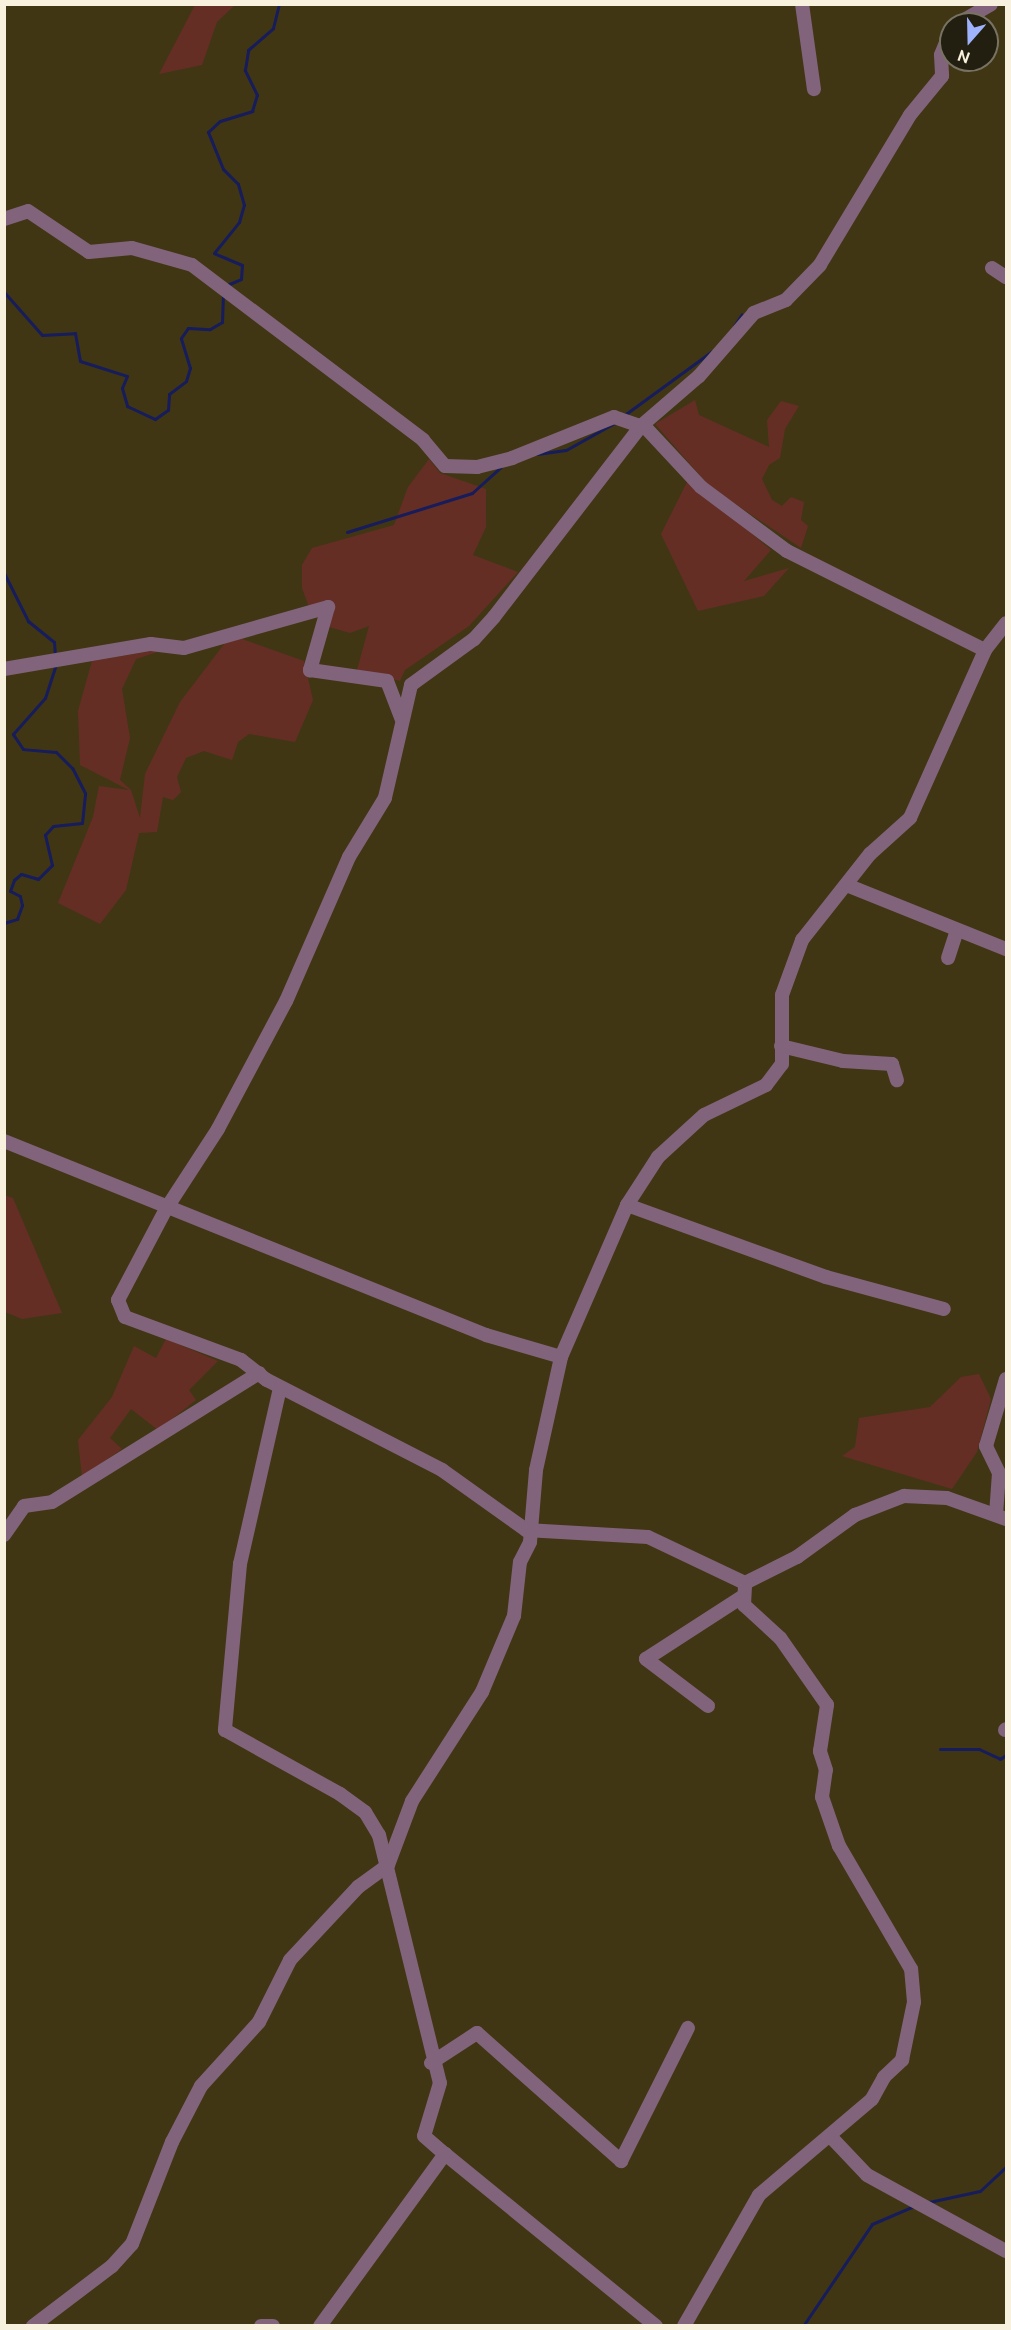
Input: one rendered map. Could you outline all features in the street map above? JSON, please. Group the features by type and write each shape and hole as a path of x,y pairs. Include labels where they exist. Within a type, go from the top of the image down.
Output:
{"street":[{"path":"802,4 814,89"},
{"path":"977,12 991,4"},
{"path":"746,1583 648,1537 531,1528 514,1522 442,1470 280,1388 225,1353 119,1311 118,1300 166,1209 218,1129 286,1001 349,857 385,798 401,718 411,685 474,639 494,617 641,426 699,376 754,313 786,300 820,265 910,115 942,76 942,72"},
{"path":"4,219 28,211 89,252 132,249 192,265 423,440 445,466 477,466 512,458 614,417 641,426 700,487 787,551 986,650"},
{"path":"992,268 1006,277"},
{"path":"4,669 151,644 183,648 328,607 310,670 387,681 401,718"},
{"path":"33,2325 112,2266 132,2244 172,2142 201,2086 259,2022 290,1960 358,1887 388,1865 412,1802 459,1733 499,1653 514,1616 520,1562 531,1528 536,1470 561,1357 627,1205 658,1157 704,1115 766,1085 782,1064 780,1046 787,972 802,940 849,886 870,854 910,818 986,650 1006,623"},
{"path":"849,886 956,933 1006,949"},
{"path":"948,958 956,933"},
{"path":"780,1046 843,1061 892,1064 897,1080"},
{"path":"4,1141 166,1209 486,1335 561,1357"},
{"path":"627,1205 826,1277 944,1309"},
{"path":"4,1535 24,1506 52,1502 259,1373"},
{"path":"708,1706 646,1659 742,1597 746,1583 797,1557 855,1515 904,1496 946,1498 1001,1517 999,1473 986,1446 1006,1379"},
{"path":"280,1388 240,1564 225,1730 365,1812 388,1865 431,2063 440,2083 424,2136 656,2325"},
{"path":"684,2325 759,2195 831,2137 872,2099 884,2077 902,2061 914,2002 911,1970 839,1846 822,1797 826,1770 820,1751 827,1705 811,1677 742,1597"},
{"path":"431,2063 477,2033 621,2161 688,2028"},
{"path":"831,2137 867,2175 1006,2251"},
{"path":"320,2325 444,2154"},
{"path":"261,2325 273,2325"}],"shaded area":[{"path":"195,5 235,5 217,22 202,65 159,74"},
{"path":"695,400 699,415 769,447 767,420 781,401 799,406 785,429 780,458 769,465 762,479 772,500 782,506 791,497 804,502 801,520 808,526 801,548 710,487 655,424"},
{"path":"429,459 440,473 486,489 486,527 473,555 518,572 469,626 405,670 400,681 357,670 369,626 350,633 326,626 310,610 302,588 302,565 312,548 394,525 408,487"},
{"path":"688,480 771,550 744,581 789,568 764,596 698,611 661,534"},
{"path":"231,635 304,661 313,700 295,742 249,734 238,742 232,760 204,751 186,758 177,777 181,792 173,800 163,797 157,832 139,833 126,890 100,924 58,903 93,817 99,786 129,790 80,765 78,711 92,661 170,648 136,659 122,689 130,738 120,780 131,790 140,818 145,774 180,702"},
{"path":"4,1195 13,1198 62,1313 22,1319 5,1312"},
{"path":"166,1339 218,1361 189,1390 196,1400 158,1430 131,1409 110,1438 122,1449 82,1477 78,1440 112,1397 134,1346 156,1358"},
{"path":"979,1374 991,1399 977,1452 952,1489 842,1456 855,1447 859,1418 930,1407 961,1377"}],"waterway":[{"path":"227,285 241,279 242,265 214,253 239,222 244,205 238,184 223,169 208,132 220,121 252,111 257,95 245,70 248,50 273,28 279,4"},
{"path":"4,292 42,335 75,333 80,361 127,376 122,388 127,406 155,419 168,410 169,394 186,381 190,368 181,338 188,328 210,329 222,322 223,294"},
{"path":"734,326 742,314"},
{"path":"623,416 712,351"},
{"path":"537,454 566,450 616,422"},
{"path":"347,532 472,493 501,467"},
{"path":"4,573 28,621 54,642 55,655"},
{"path":"4,923 17,919 22,905 20,896 10,891 14,880 21,874 38,879 52,865 45,835 53,826 82,823 85,793 72,768 56,752 23,749 13,734 45,698 56,664"},
{"path":"940,1749 979,1749 1000,1759 1006,1755"},
{"path":"929,2202 980,2191 1006,2167"},
{"path":"803,2326 872,2224 914,2206"}]}
